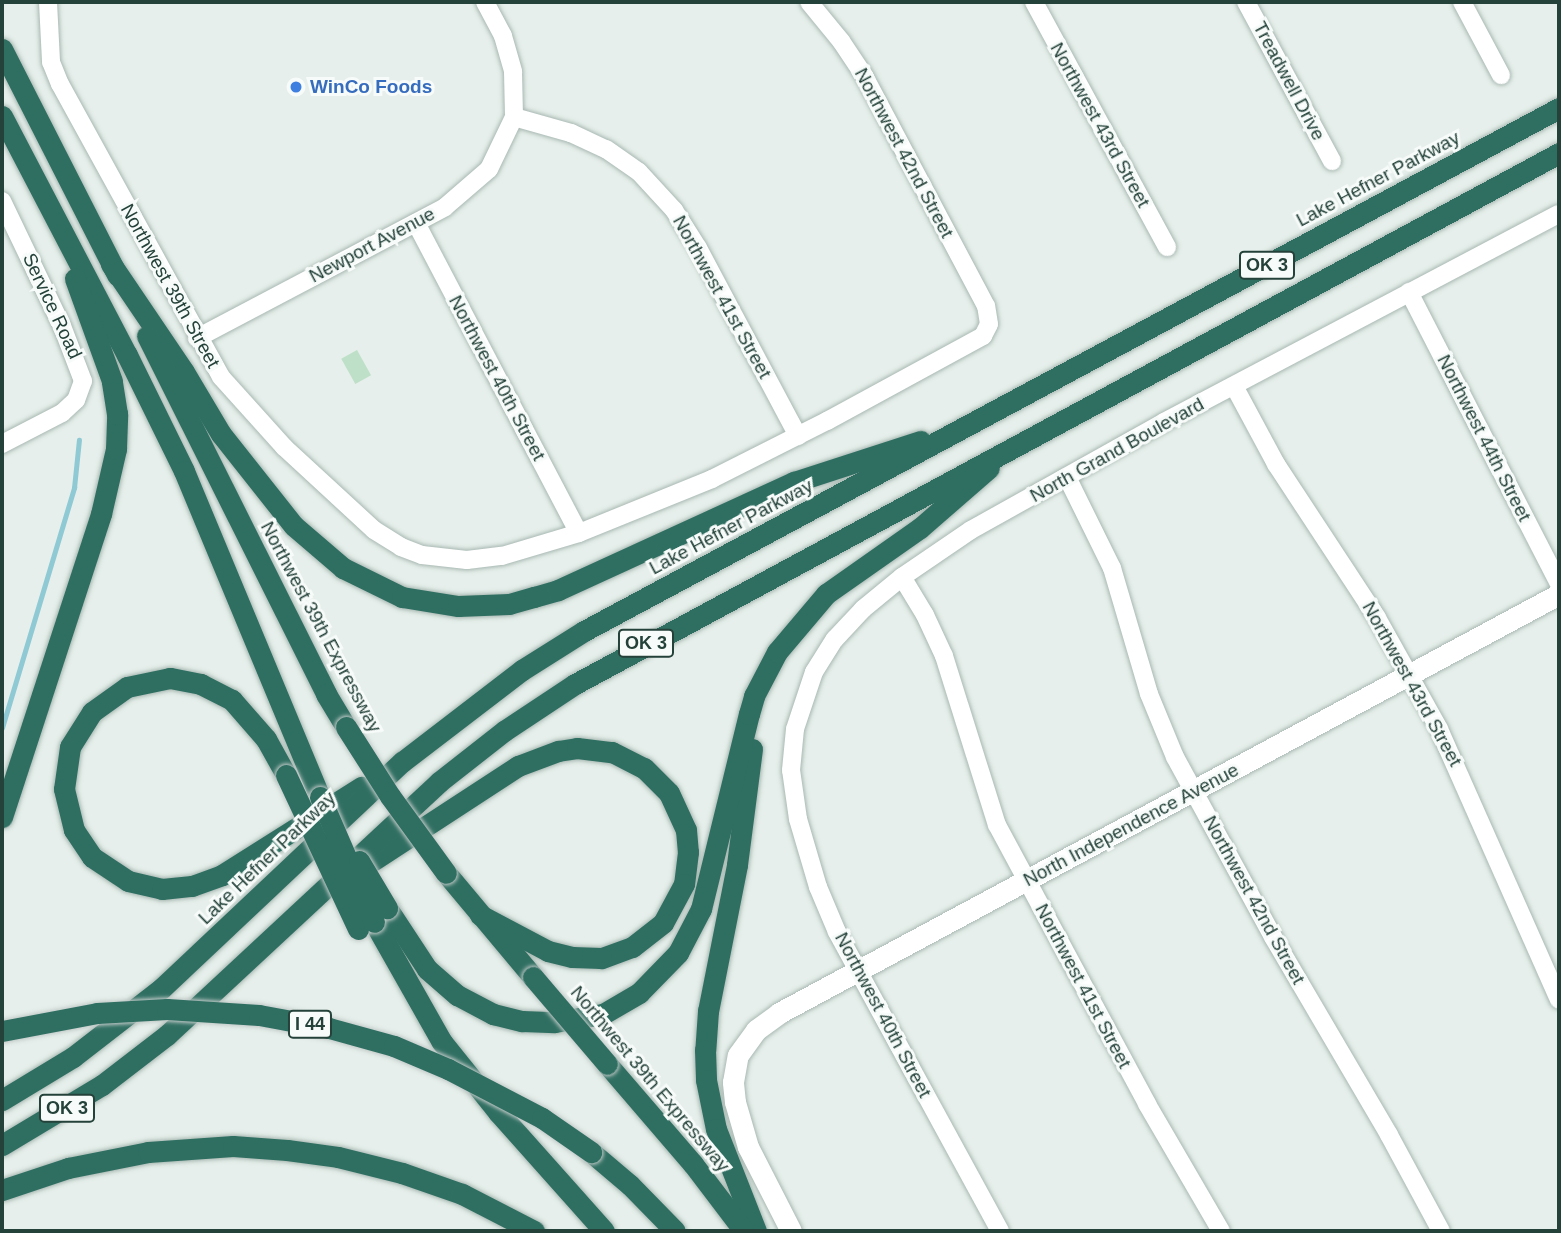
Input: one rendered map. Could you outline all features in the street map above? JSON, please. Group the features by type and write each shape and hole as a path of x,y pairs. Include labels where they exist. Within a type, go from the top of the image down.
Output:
{"highway":[{"name":"Northwest 39th Expressway","path":"2,49 345,727 390,796 446,873 699,1171 744,1231"},
{"name":"Lake Hefner Parkway","path":"2,1100 73,1057 162,988 402,762 489,694 584,631 1559,108"},
{"path":"2,116 184,471 373,920 457,995 493,1014 522,1021 555,1022 603,1014 629,1000 665,970 684,945 698,917 715,864 751,705 794,628 826,594 920,528 1016,444"},
{"name":"OK 3","path":"2,1145 102,1086 167,1035 439,782 539,706 641,645 1559,153"},
{"path":"2,817 101,514 116,449 117,414 112,381 45,198"},
{"path":"111,264 184,372 221,434 294,526 317,549 362,579 402,597 432,603 458,606 509,604 558,590 794,482 975,423"},
{"path":"756,1231 716,1129 706,1080 705,1049 708,1011 738,855 757,715 771,665"},
{"path":"402,762 235,869 213,880 181,887 153,888 138,884 100,864 85,849 74,830 64,789 70,747 92,712 127,687 170,678 201,684 232,700 266,739 286,775 373,920 406,982 450,1052 604,1231"},
{"path":"315,899 492,781 518,766 558,751 577,748 612,752 644,768 669,793 686,830 688,852 684,884 663,923 632,947 601,958 572,957 548,951 480,915"},
{"name":"I 44","path":"2,1031 97,1013 167,1009 259,1015 329,1028 394,1046 448,1069 542,1118 591,1152 630,1185 675,1231"},
{"path":"2,1190 68,1167 148,1152 233,1146 274,1149 338,1157 401,1173 462,1194 534,1231"}],"street":[{"name":"Northwest 39th Street","path":"48,2 51,62 60,84 208,359 240,402 284,447 374,530 401,547 422,555 452,560 484,559 579,533"},
{"path":"485,2 503,36 513,72 514,117"},
{"name":"Northwest 42nd Street","path":"798,436 975,342 986,331 988,312 865,77 841,41 809,2"},
{"name":"Northwest 43rd Street","path":"1034,2 1167,247"},
{"name":"Treadwell Drive","path":"1247,2 1332,161"},
{"path":"1462,2 1501,75"},
{"name":"Newport Avenue","path":"197,338 445,207 489,169 514,117"},
{"name":"Northwest 41st Street","path":"514,117 571,133 606,149 639,172 674,210 698,248 798,436"},
{"name":"Service Road","path":"2,201 62,326 82,375 79,395 70,407 2,444"},
{"name":"North Grand Boulevard","path":"792,789 795,729 814,672 847,625 902,577 971,530 1234,386 1559,214"},
{"name":"Northwest 40th Street","path":"416,223 579,533"},
{"name":"Northwest 44th Street","path":"1409,292 1559,584"},
{"name":"Northwest 43rd Street","path":"1234,386 1276,464 1354,580 1409,675 1470,793 1559,1000"},
{"path":"579,533 702,484 798,436"},
{"name":"Northwest 42nd Street","path":"1067,477 1112,568 1155,714 1193,791 1441,1231"},
{"name":"Northwest 41st Street","path":"902,577 925,615 944,656 991,810 1026,881 1141,1094 1221,1231"},
{"name":"North Independence Avenue","path":"791,1231 748,1147 733,1082 740,1049 756,1030 779,1013 858,970 1559,594"},
{"name":"Northwest 40th Street","path":"792,789 818,887 858,970 1000,1231"}],"green space":[{"path":"357,350 371,375 355,384 341,359"}],"waterway":[{"path":"2,728 74,488 79,440"}],"place":[{"name":"WinCo Foods","path":"296,87"}]}
